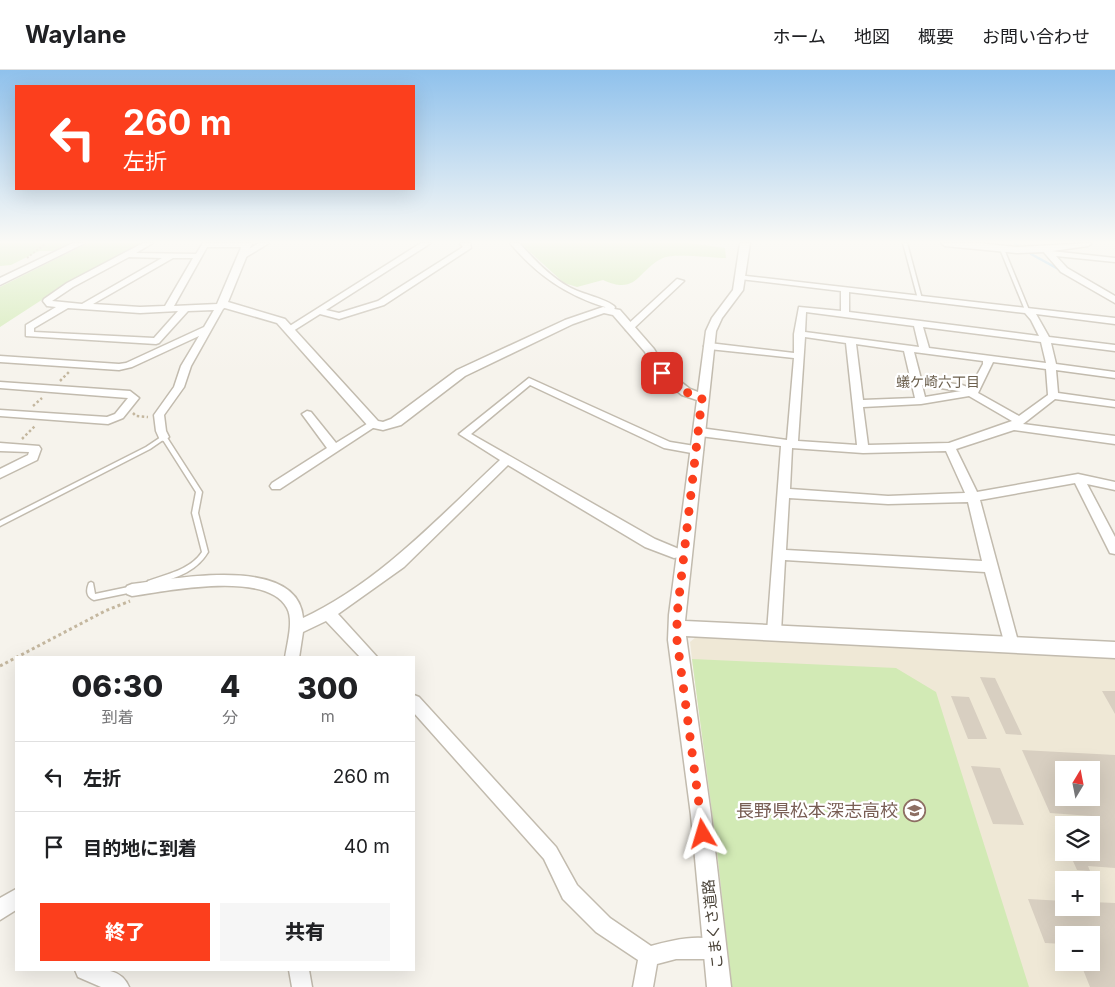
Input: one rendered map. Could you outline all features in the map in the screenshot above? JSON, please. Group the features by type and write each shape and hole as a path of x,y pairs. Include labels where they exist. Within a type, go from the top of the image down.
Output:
{"street":[{"path":"68,286 47,302 50,304 167,310 222,306 281,321 374,424 383,426 396,422 461,373 569,322 604,310 616,312 650,351 662,373 686,392 702,398"},
{"path":"84,306 119,286"},
{"path":"167,310 181,286"},
{"path":"164,437 161,431 159,415 179,387 186,366 206,329 222,306 229,286"},
{"path":"290,329 360,286"},
{"path":"320,311 339,316 381,302 407,286"},
{"path":"559,286 582,298 608,305 611,307 610,310"},
{"path":"629,328 675,286"},
{"name":"こまくさ道路","path":"719,987 701,815 681,680 677,628 711,331 717,318 738,290 739,286"},
{"path":"811,286 1115,321"},
{"path":"1090,286 1115,300"},
{"path":"845,290 845,314"},
{"path":"66,305 29,327 29,334 156,341 186,308"},
{"path":"774,632 784,493 802,309 1115,348"},
{"path":"1027,310 1034,317 1045,339 1052,367 1053,396"},
{"path":"918,323 925,351"},
{"path":"0,359 119,367 129,365 206,329"},
{"path":"799,334 908,350 1115,375"},
{"path":"852,342 863,449"},
{"path":"709,346 798,356"},
{"path":"908,350 921,401"},
{"path":"858,404 921,401 970,393 976,389 988,364 988,359"},
{"path":"674,552 650,543 464,434 529,381 668,444 697,450"},
{"path":"917,381 962,388 1017,424 1115,440"},
{"path":"0,385 130,394 134,398 119,416 108,421 0,413"},
{"path":"700,432 790,444 863,449 950,448 1017,424 1053,396 1115,404"},
{"path":"307,414 334,449"},
{"path":"276,486 374,424"},
{"path":"0,447 35,449 33,457 0,474"},
{"path":"950,448 973,497 1012,645"},
{"path":"298,628 328,613 399,563 508,459"},
{"path":"784,493 888,500 973,497 1078,478 1115,486"},
{"path":"1078,478 1115,549"},
{"path":"780,555 990,566"},
{"path":"132,590 220,581 262,583 285,592 294,607 298,628 292,656"},
{"path":"328,613 368,656"},
{"path":"677,628 1115,650"},
{"path":"415,703 550,853 570,892 603,925 649,956 676,949 716,949"},
{"path":"0,910 15,899"},
{"path":"643,987 649,956"},
{"path":"88,971 116,983 119,987"},
{"path":"298,971 302,987"}],"lane":[{"path":"916,286 920,299"},
{"path":"1017,286 1027,310"},
{"path":"0,524 140,452 164,437 199,492 195,513 205,552 202,560 193,568 132,590 94,597 90,595 91,585"}],"path":[{"path":"130,410 136,416 146,417"},
{"path":"14,448 44,416"},
{"path":"19,656 105,611 146,595 149,588"},
{"path":"0,666 15,658"}],"shaded area":[{"name":"長野県松本深志高校","path":"696,637 1115,658 1115,987 732,987 716,842 690,642"}],"green space":[{"path":"2,286 63,286 0,327 0,287"},
{"name":"長野県松本深志高校","path":"692,659 896,668 936,692 1029,987 732,987 716,842"}],"building":[{"path":"980,677 995,678 1022,735 1006,734"},
{"path":"1102,691 1115,691 1115,714"},
{"path":"951,696 969,697 987,739 968,739"},
{"path":"1022,750 1115,755 1115,868 1088,866 1090,871 1077,870 1073,861 1100,861 1100,816 1050,813"},
{"path":"971,766 1000,768 1024,825 993,824"},
{"path":"1028,899 1055,900 1055,916 1100,916 1100,902 1115,903 1115,987 1090,987 1084,971 1100,971 1100,926 1055,926 1055,944 1045,943"}],"place":[{"name":"長野県松本深志高校","path":"914,811"}],"district":[{"name":"蟻ケ崎六丁目","path":"938,382"}],"route":[{"path":"662,373 686,392 702,398 700,432 677,615 677,640 703,834"}]}
